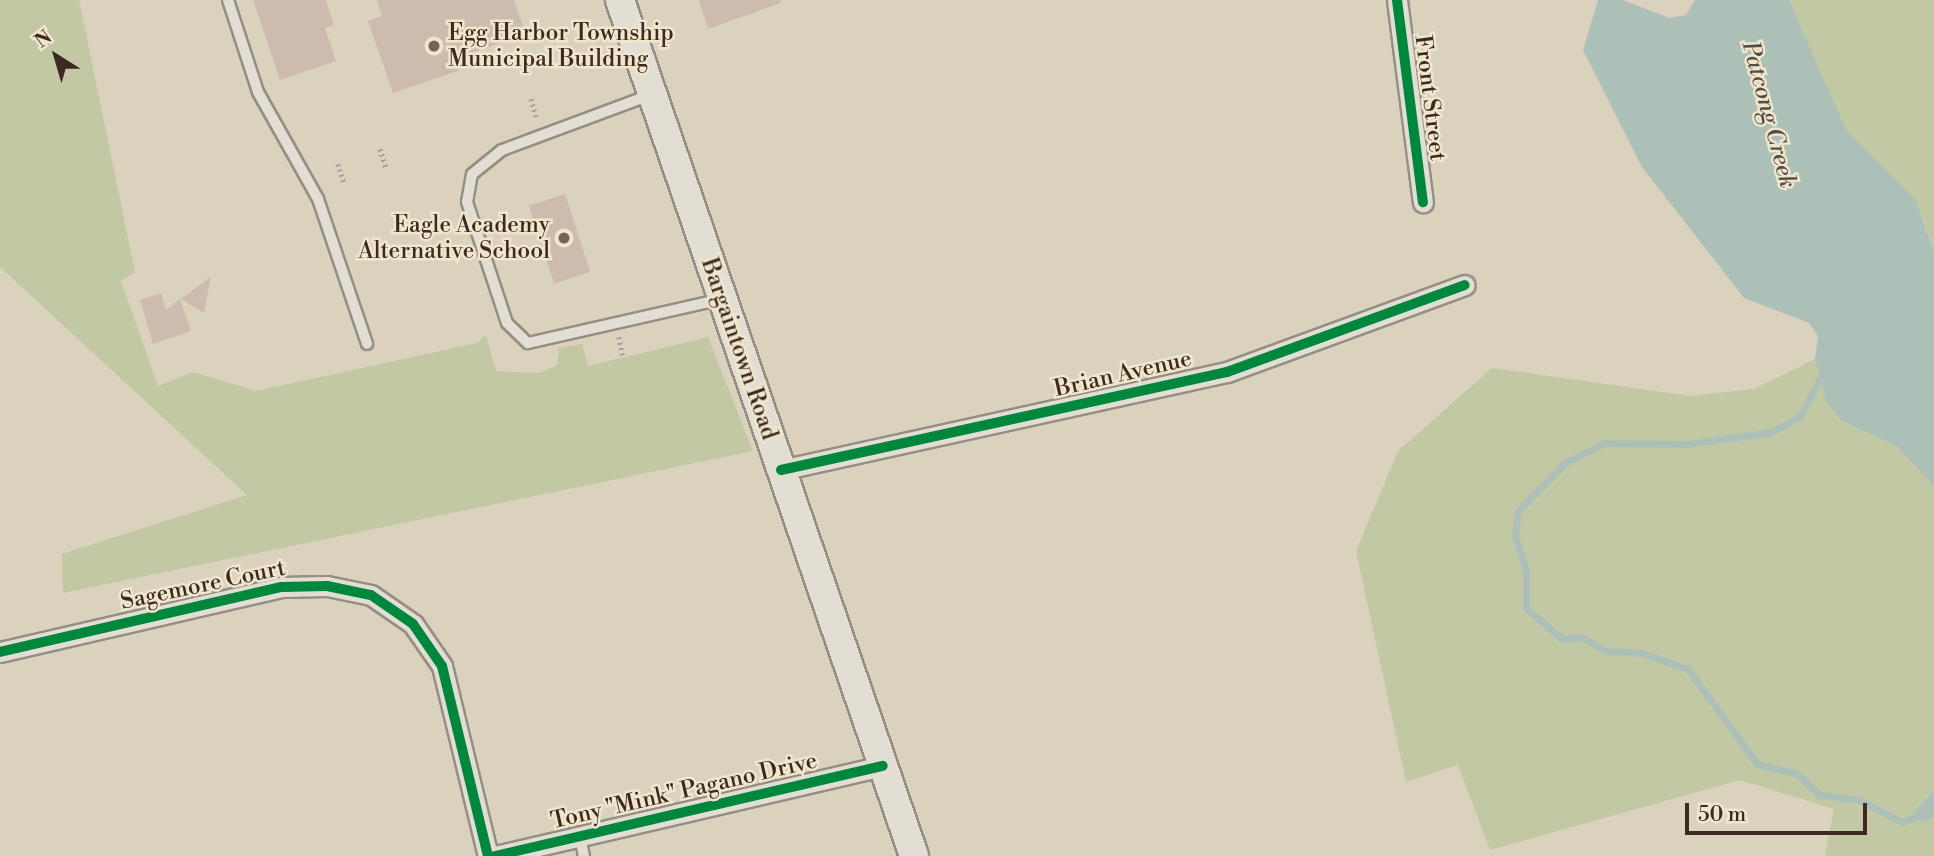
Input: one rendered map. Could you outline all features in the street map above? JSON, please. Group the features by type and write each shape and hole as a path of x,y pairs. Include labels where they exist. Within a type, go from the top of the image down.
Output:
{"main road":[{"name":"Bargaintown Road","path":"620,0 650,95 914,856"}],"street":[{"name":"Front Street","path":"1396,0 1423,202"},
{"name":"Brian Avenue","path":"781,470 1227,372 1465,285"},
{"name":"Sagemore Court","path":"0,652 282,587 327,586 371,595 413,624 442,666 488,856"},
{"name":"Tony \"Mink\" Pagano Drive","path":"495,856 883,766"}],"lane":[{"path":"228,0 258,92 318,199 367,344"},
{"path":"650,95 502,150 472,174 467,202 507,323 528,343 722,299"},
{"path":"580,836 584,856"}],"path":[{"path":"531,99 537,119"},
{"path":"380,149 387,170"},
{"path":"338,164 345,185"},
{"path":"619,335 623,357"}],"green space":[{"path":"0,0 79,0 135,272 121,281 158,386 193,372 256,391 477,343 486,335 496,371 540,373 557,365 559,348 582,344 588,366 708,337 753,451 63,593 62,554 247,495 0,267"},
{"path":"1789,0 1934,0 1934,251 1922,216 1847,131"},
{"path":"1815,359 1826,401 1841,421 1895,445 1934,486 1934,790 1914,816 1921,823 1934,817 1934,856 1825,856 1834,809 1740,780 1490,850 1458,765 1406,782 1356,551 1398,451 1492,368 1690,396 1754,389"}],"water":[{"name":"Patcong Creek","path":"1598,0 1623,0 1669,18 1686,15 1695,0 1789,0 1847,131 1915,199 1934,251 1934,486 1895,445 1841,421 1826,401 1815,359 1818,336 1809,323 1744,298 1642,167 1583,50"},
{"path":"1934,790 1934,817 1921,823 1914,812"}],"building":[{"path":"253,0 326,0 334,25 325,28 336,61 280,80"},
{"name":"Egg Harbor Township Municipal Building","path":"377,0 514,0 526,34 457,58 458,71 393,93 368,21 382,16"},
{"path":"699,0 780,0 781,3 708,29"},
{"name":"Eagle Academy Alternative School","path":"565,194 590,272 554,284 529,206"},
{"path":"211,276 204,313 181,299"},
{"path":"161,293 166,310 180,299 191,331 153,344 140,300"}],"waterway":[{"path":"1820,378 1800,416 1772,432 1685,444 1604,443 1565,463 1518,511 1515,535 1526,570 1526,608 1562,639 1581,637 1606,651 1642,653 1688,669 1757,764 1796,773 1820,795 1859,800 1902,822 1934,811"}],"cycle path":[{"path":"1397,0 1423,202"},
{"path":"781,470 1227,372 1465,285"},
{"path":"0,652 282,587 327,586 371,595 413,624 442,666 488,856"},
{"path":"495,856 883,766"}],"place":[{"name":"Egg Harbor Township Municipal Building","path":"434,46"},
{"name":"Eagle Academy Alternative School","path":"564,238"}]}
